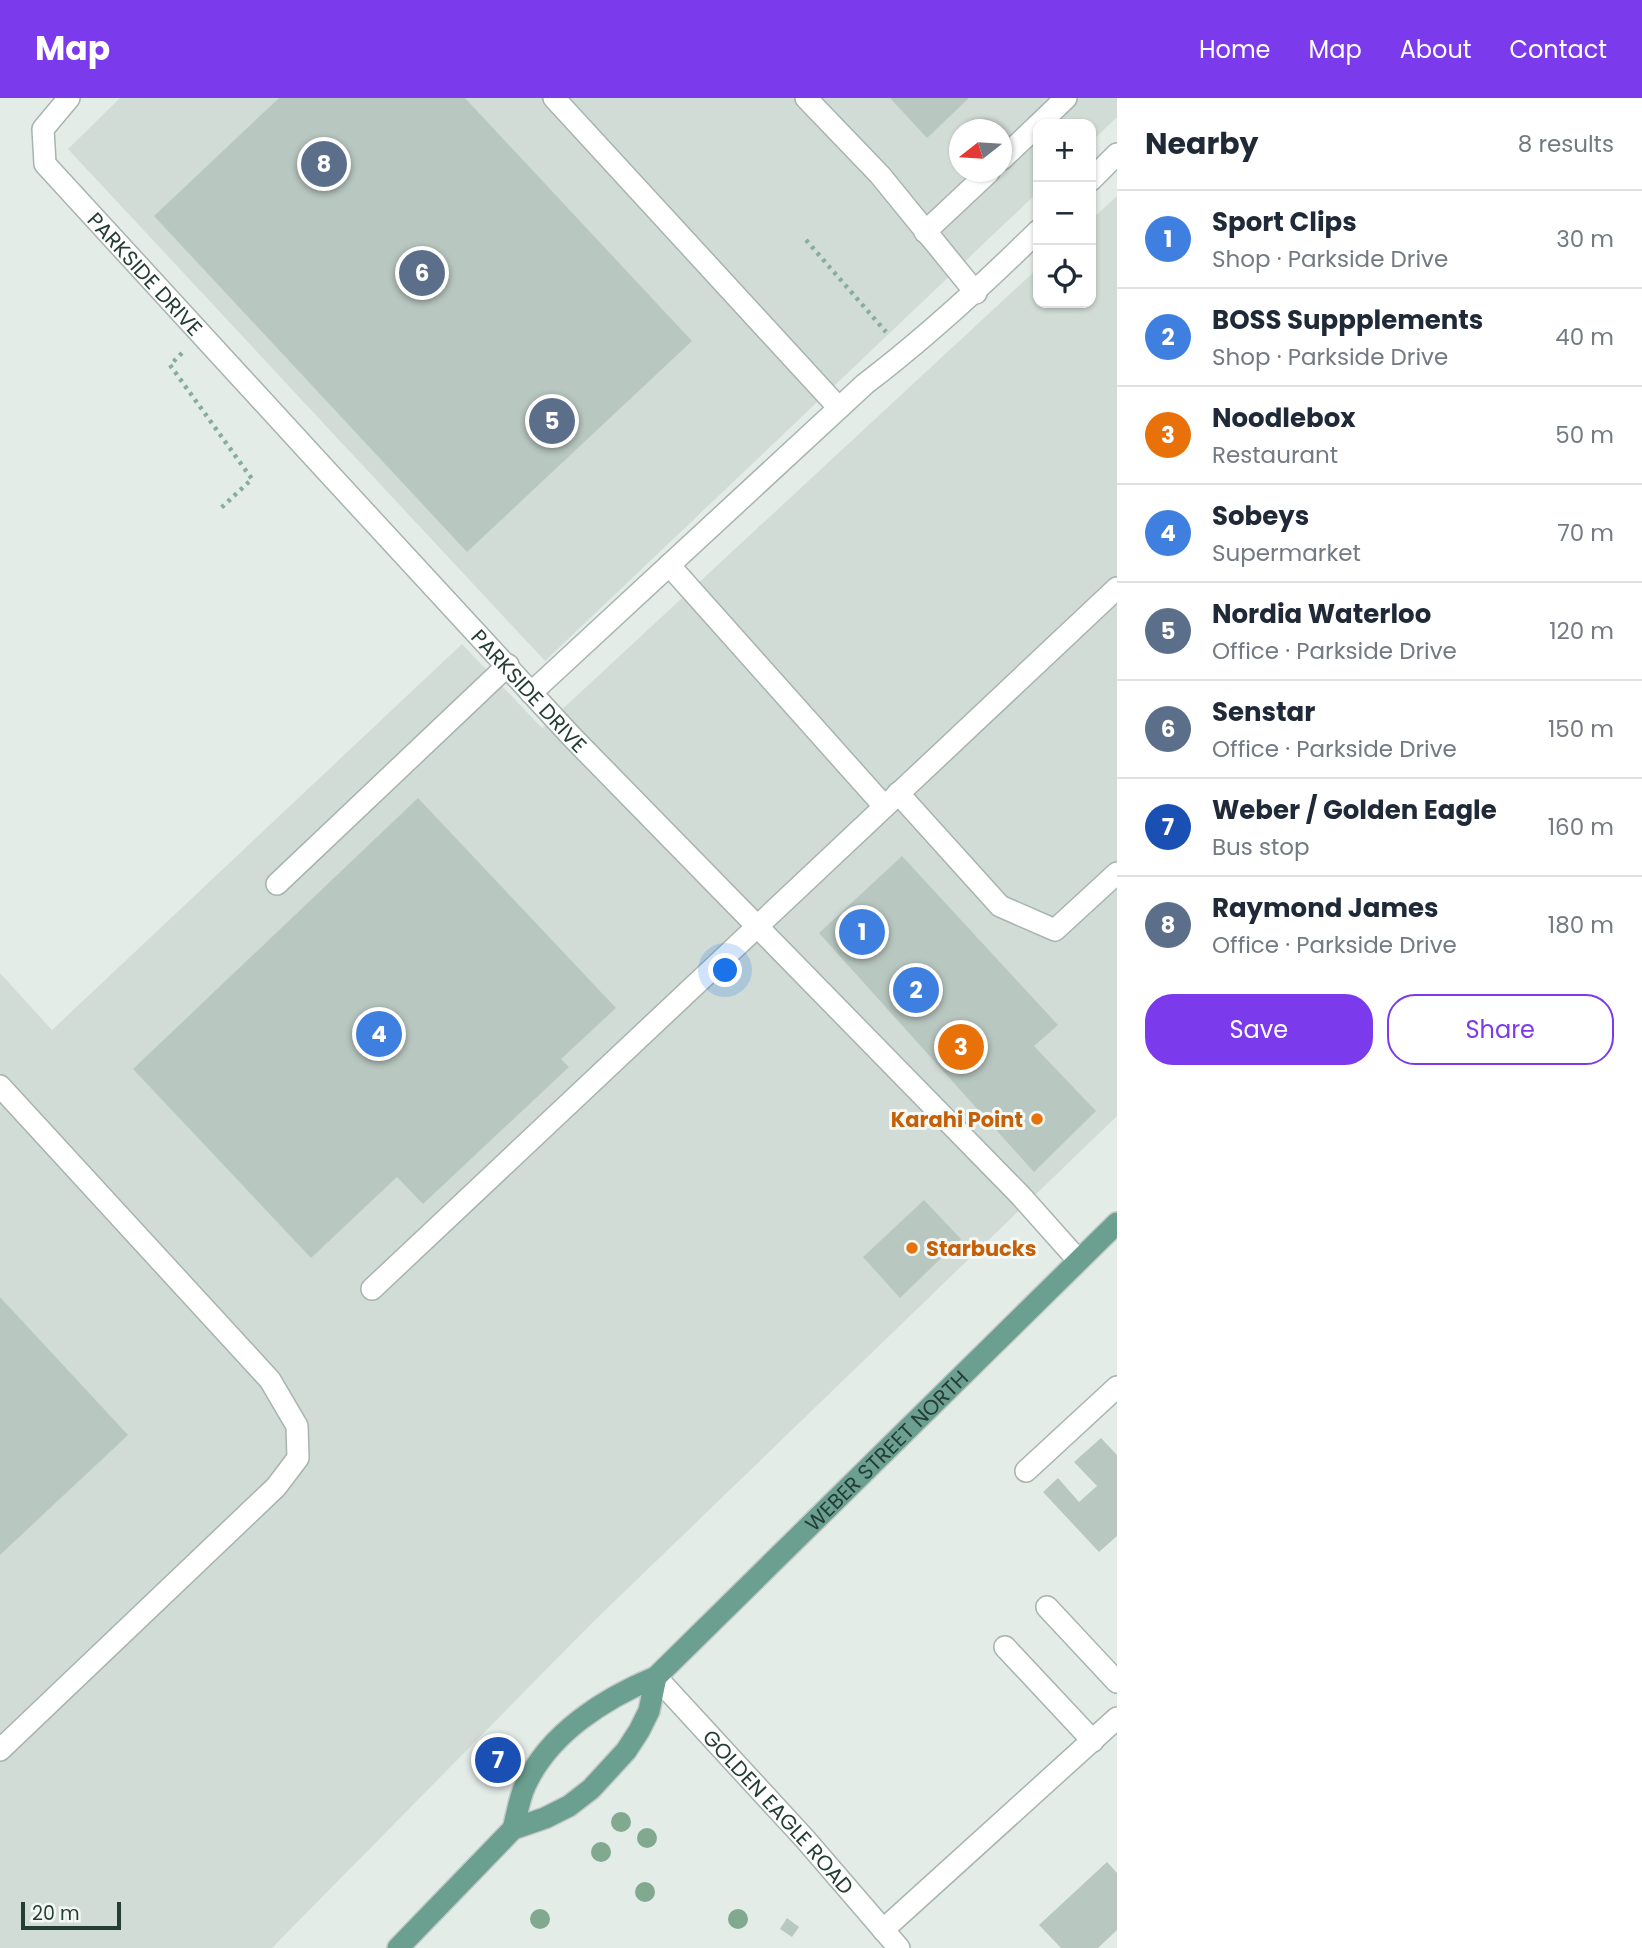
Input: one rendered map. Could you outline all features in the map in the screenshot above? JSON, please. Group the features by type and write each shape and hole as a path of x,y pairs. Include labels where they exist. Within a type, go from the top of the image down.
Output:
{"main road":[{"name":"WEBER STREET NORTH","path":"513,1829 524,1787 538,1764 558,1742 607,1700 623,1690 656,1677 1117,1223"},
{"name":"WEBER STREET NORTH","path":"398,1948 513,1829 569,1806 591,1788 626,1751 639,1731 649,1711 656,1677"}],"street":[{"name":"PARKSIDE DRIVE","path":"69,98 43,129 45,164 531,693 1021,1196 1077,1260"},
{"path":"554,98 839,408"},
{"path":"806,98 880,175 976,293"},
{"path":"1043,119 1066,98"},
{"path":"1012,149 1033,129"},
{"path":"1096,175 1117,154"},
{"path":"925,232 978,182"},
{"path":"531,693 865,384 976,293 1033,236"},
{"path":"669,565 891,799 1000,906 1055,930 1117,873"},
{"path":"372,1289 1117,588"},
{"path":"277,884 508,665"},
{"path":"0,1086 270,1380 297,1426 298,1458 276,1487 0,1750"},
{"path":"1026,1471 1117,1387"},
{"path":"1047,1607 1117,1682"},
{"path":"1005,1647 1093,1741"},
{"name":"GOLDEN EAGLE ROAD","path":"656,1677 805,1839 899,1948"},
{"path":"883,1930 1117,1718"}],"path":[{"path":"806,240 904,354"},
{"path":"182,353 170,365 252,479 220,509"}],"shaded area":[{"path":"120,98 1117,98 1117,117 1096,137 1096,119 1033,119 1033,197 545,661 68,149"},
{"path":"1117,196 1117,1116 592,1623 272,1948 0,1948 0,973 52,1030 462,644 542,728 1033,273 1033,308 1096,308 1096,215"}],"building":[{"path":"279,98 465,98 692,341 467,552 154,216"},
{"path":"890,98 969,98 927,138"},
{"path":"418,798 616,1008 561,1059 569,1067 423,1204 397,1177 311,1258 133,1069"},
{"path":"902,856 1058,1025 1034,1046 1096,1111 1034,1172 819,933"},
{"name":"Starbucks","path":"924,1200 961,1239 900,1298 863,1257"},
{"path":"0,1297 128,1435 0,1555"},
{"path":"1101,1438 1117,1455 1117,1536 1099,1552 1043,1492 1058,1478 1079,1502 1097,1486 1074,1462"},
{"path":"1107,1862 1117,1873 1117,1930 1098,1948 1061,1948 1039,1925"},
{"path":"787,1918 799,1927 792,1937 780,1929"}],"place":[{"name":"Raymond James","path":"324,164"},
{"name":"Senstar","path":"422,273"},
{"name":"Nordia Waterloo","path":"552,421"},
{"name":"Sport Clips","path":"862,932"},
{"name":"BOSS Suppplements","path":"916,990"},
{"name":"Sobeys","path":"379,1034"},
{"name":"Noodlebox","path":"961,1047"},
{"name":"Karahi Point","path":"1037,1119"},
{"name":"Starbucks","path":"912,1248"},
{"name":"Weber / Golden Eagle","path":"498,1760"}]}
